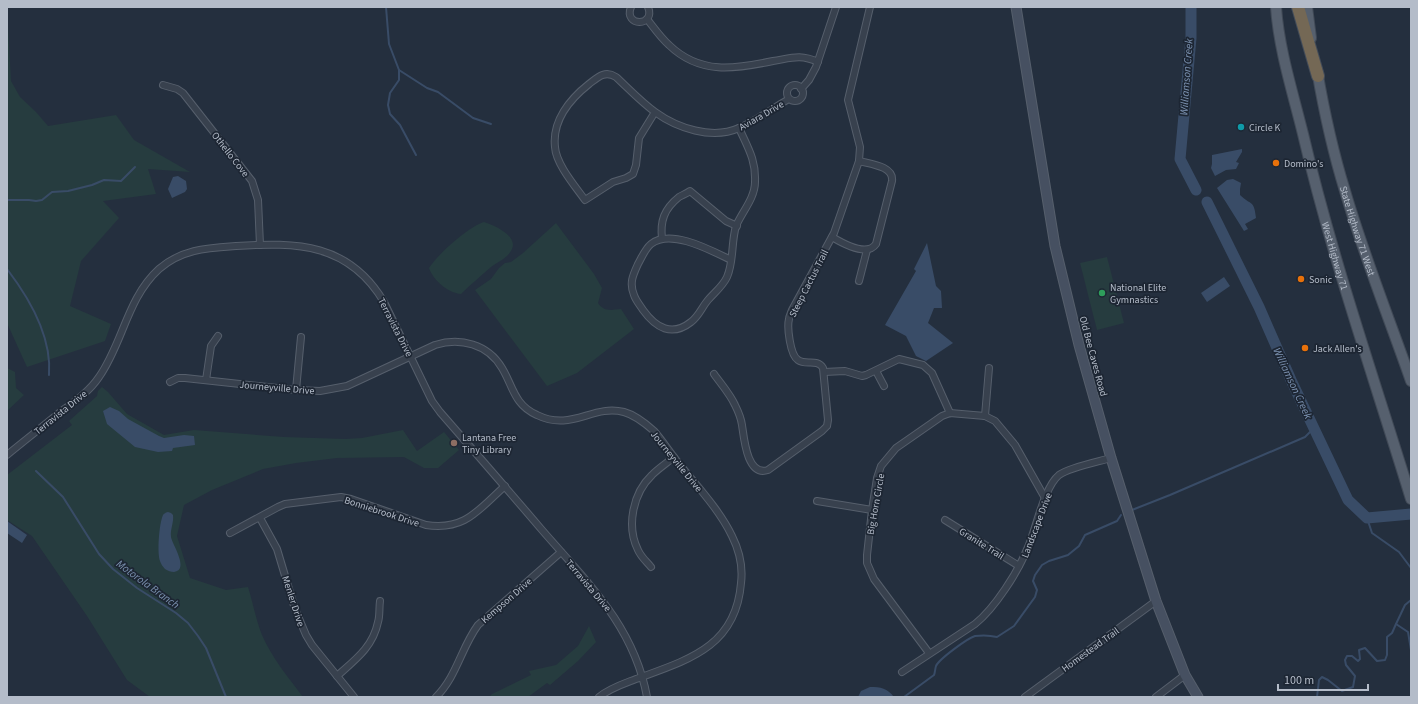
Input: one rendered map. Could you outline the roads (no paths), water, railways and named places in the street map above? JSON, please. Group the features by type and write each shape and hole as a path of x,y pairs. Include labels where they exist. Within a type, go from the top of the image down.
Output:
{"highway":[{"path":"1298,7 1318,76"}],"main road":[{"name":"West Highway 71","path":"1276,7 1277,23 1314,183 1411,499"},
{"name":"State Highway 71 West","path":"1307,7 1312,46 1330,137 1344,190 1364,252 1411,381"}],"street":[{"path":"631,7 631,16 635,21 641,22 647,19 650,14 648,7"},
{"name":"Aviara Drive","path":"655,112 639,138 636,165 633,174 613,182 585,200 557,157 555,136 563,113 575,95 601,75 608,74 616,77 655,112 683,128 698,131 723,132 739,128 789,99 795,101 801,98 801,89 813,74 836,7"},
{"name":"Steep Cactus Trail","path":"824,372 820,365 814,362 800,361 793,355 788,319 832,237 859,161 860,146 848,100 870,7"},
{"name":"Old Bee Caves Road","path":"1016,7 1055,246 1079,345 1111,458 1156,601 1185,675 1198,697"},
{"path":"647,19 674,50 688,59 704,65 719,68 737,68 803,57 818,62"},
{"name":"Othello Cove","path":"163,85 177,89 183,93 252,181 258,200 260,245"},
{"name":"Aviara Drive","path":"789,99 787,92 791,86 798,86 801,89"},
{"path":"731,260 693,242 671,239 654,242 646,249 633,274 631,285 634,297 649,319 655,324 672,330 682,327 694,319 724,282 730,268 731,260 733,239 737,226 753,194 755,184 754,162 739,128"},
{"path":"832,237 846,245 867,250 873,248 876,244 893,177 885,168 859,161"},
{"path":"662,240 661,231 663,217 673,203 690,191 726,221 737,226"},
{"name":"Terravista Drive","path":"7,455 83,395 99,377 137,297 144,286 160,269 180,256 197,250 260,245 291,245 332,254 354,268 377,290 432,401 440,412 505,486 613,614 630,643 643,677 647,697"},
{"path":"859,280 867,250"},
{"path":"206,380 211,346 218,336"},
{"path":"296,390 301,338"},
{"name":"Journeyville Drive","path":"170,382 178,378 320,391 347,386 442,342 458,341 481,348 495,358 505,373 518,401 533,413 548,420 568,421 599,412 617,411 625,412 642,421 654,432 674,457 713,507 732,536 740,560 741,583 734,612 726,627 706,649 687,660 609,690 599,697"},
{"path":"714,374 734,403 742,424 743,438 752,464 762,471 768,470 779,463 827,426 828,420 824,372 845,371 862,376 876,371 899,359 925,366 936,380 950,413 985,416 995,421 1015,445 1045,498"},
{"path":"985,416 989,368"},
{"path":"876,371 884,386"},
{"name":"Big Horn Circle","path":"930,653 894,607 870,571 867,555 872,510 878,478 884,462 896,448 942,416 950,413"},
{"path":"651,567 642,557 635,543 632,525 634,508 639,492 651,475 674,457"},
{"name":"Landscape Drive","path":"902,672 983,618 1019,566 1029,547 1045,498 1054,480 1062,473 1069,470 1111,458"},
{"name":"Bonniebrook Drive","path":"230,533 278,507 293,502 341,497 351,498 426,525 436,527 448,526 458,524 473,515 505,486"},
{"path":"817,501 872,510"},
{"name":"Menler Drive","path":"260,518 277,549 295,609 306,635 354,697"},
{"name":"Granite Trail","path":"945,520 1019,566"},
{"name":"Kempson Drive","path":"436,697 444,689 455,672 468,639 478,625 561,552"},
{"path":"337,676 360,656 370,643 378,622 380,601"},
{"name":"Homestead Trail","path":"1025,697 1156,601"},
{"path":"1156,697 1185,675"}],"water":[{"path":"1242,149 1242,152 1236,162 1239,163 1236,169 1226,170 1215,176 1211,168 1212,155"},
{"path":"178,176 186,181 187,189 185,192 172,198 168,189 173,177"},
{"path":"1233,179 1241,183 1240,195 1253,205 1255,212 1256,218 1245,224 1248,229 1244,231 1217,188 1227,180"},
{"path":"927,243 936,286 941,291 942,308 934,308 928,323 953,343 926,361 916,356 906,336 885,325 916,271 914,269"},
{"path":"1224,277 1230,286 1207,302 1201,293"},
{"path":"110,407 119,411 128,419 164,438 184,435 194,436 195,445 173,448 172,451 158,452 135,447 107,424 103,411"},
{"path":"168,512 173,515 171,537 180,562 179,570 174,572 165,569 159,557 160,525 163,515"},
{"path":"7,521 27,535 22,543 7,533"},
{"path":"870,687 884,689 894,697 858,697 861,691"}],"waterway":[{"path":"386,7 389,44 399,70 427,88 438,92 473,118 491,124"},
{"name":"Williamson Creek","path":"1191,7 1191,38 1180,159 1196,190"},
{"path":"399,70 399,80 390,93 388,105 390,114 400,125 416,155"},
{"path":"7,200 36,201 42,200 52,192 68,191 92,185 104,180 121,181 135,167"},
{"name":"Williamson Creek","path":"1207,202 1259,307 1291,380 1348,500 1367,518 1411,514"},
{"name":"Motorola Branch","path":"7,269 24,293 38,319 47,347 49,375"},
{"path":"1132,510 1305,437 1314,428"},
{"name":"Motorola Branch","path":"36,471 63,497 99,554 113,569 137,588 176,613 188,623 206,648 226,697"},
{"path":"904,697 934,675 938,663 966,641 975,636 986,635 997,637 1014,626 1035,597 1037,590 1033,581 1042,565 1049,561 1068,555 1079,546 1085,535 1117,521 1121,515"},
{"path":"1367,518 1372,533 1399,552 1411,568"},
{"path":"1411,600 1405,605 1396,624 1408,632 1411,650"},
{"path":"1317,697 1319,680 1322,677 1342,691 1353,687 1355,676 1346,665 1345,660 1347,656 1352,656 1358,661 1360,659 1359,650 1365,648 1377,661 1385,660 1387,655 1387,637 1392,633 1396,624"}],"place":[{"name":"Circle K","path":"1241,127"},
{"name":"Domino's","path":"1276,163"},
{"name":"Sonic","path":"1301,279"},
{"name":"National Elite Gymnastics","path":"1102,293"},
{"name":"Jack Allen's","path":"1305,348"},
{"name":"Lantana Free Tiny Library","path":"454,443"}]}
